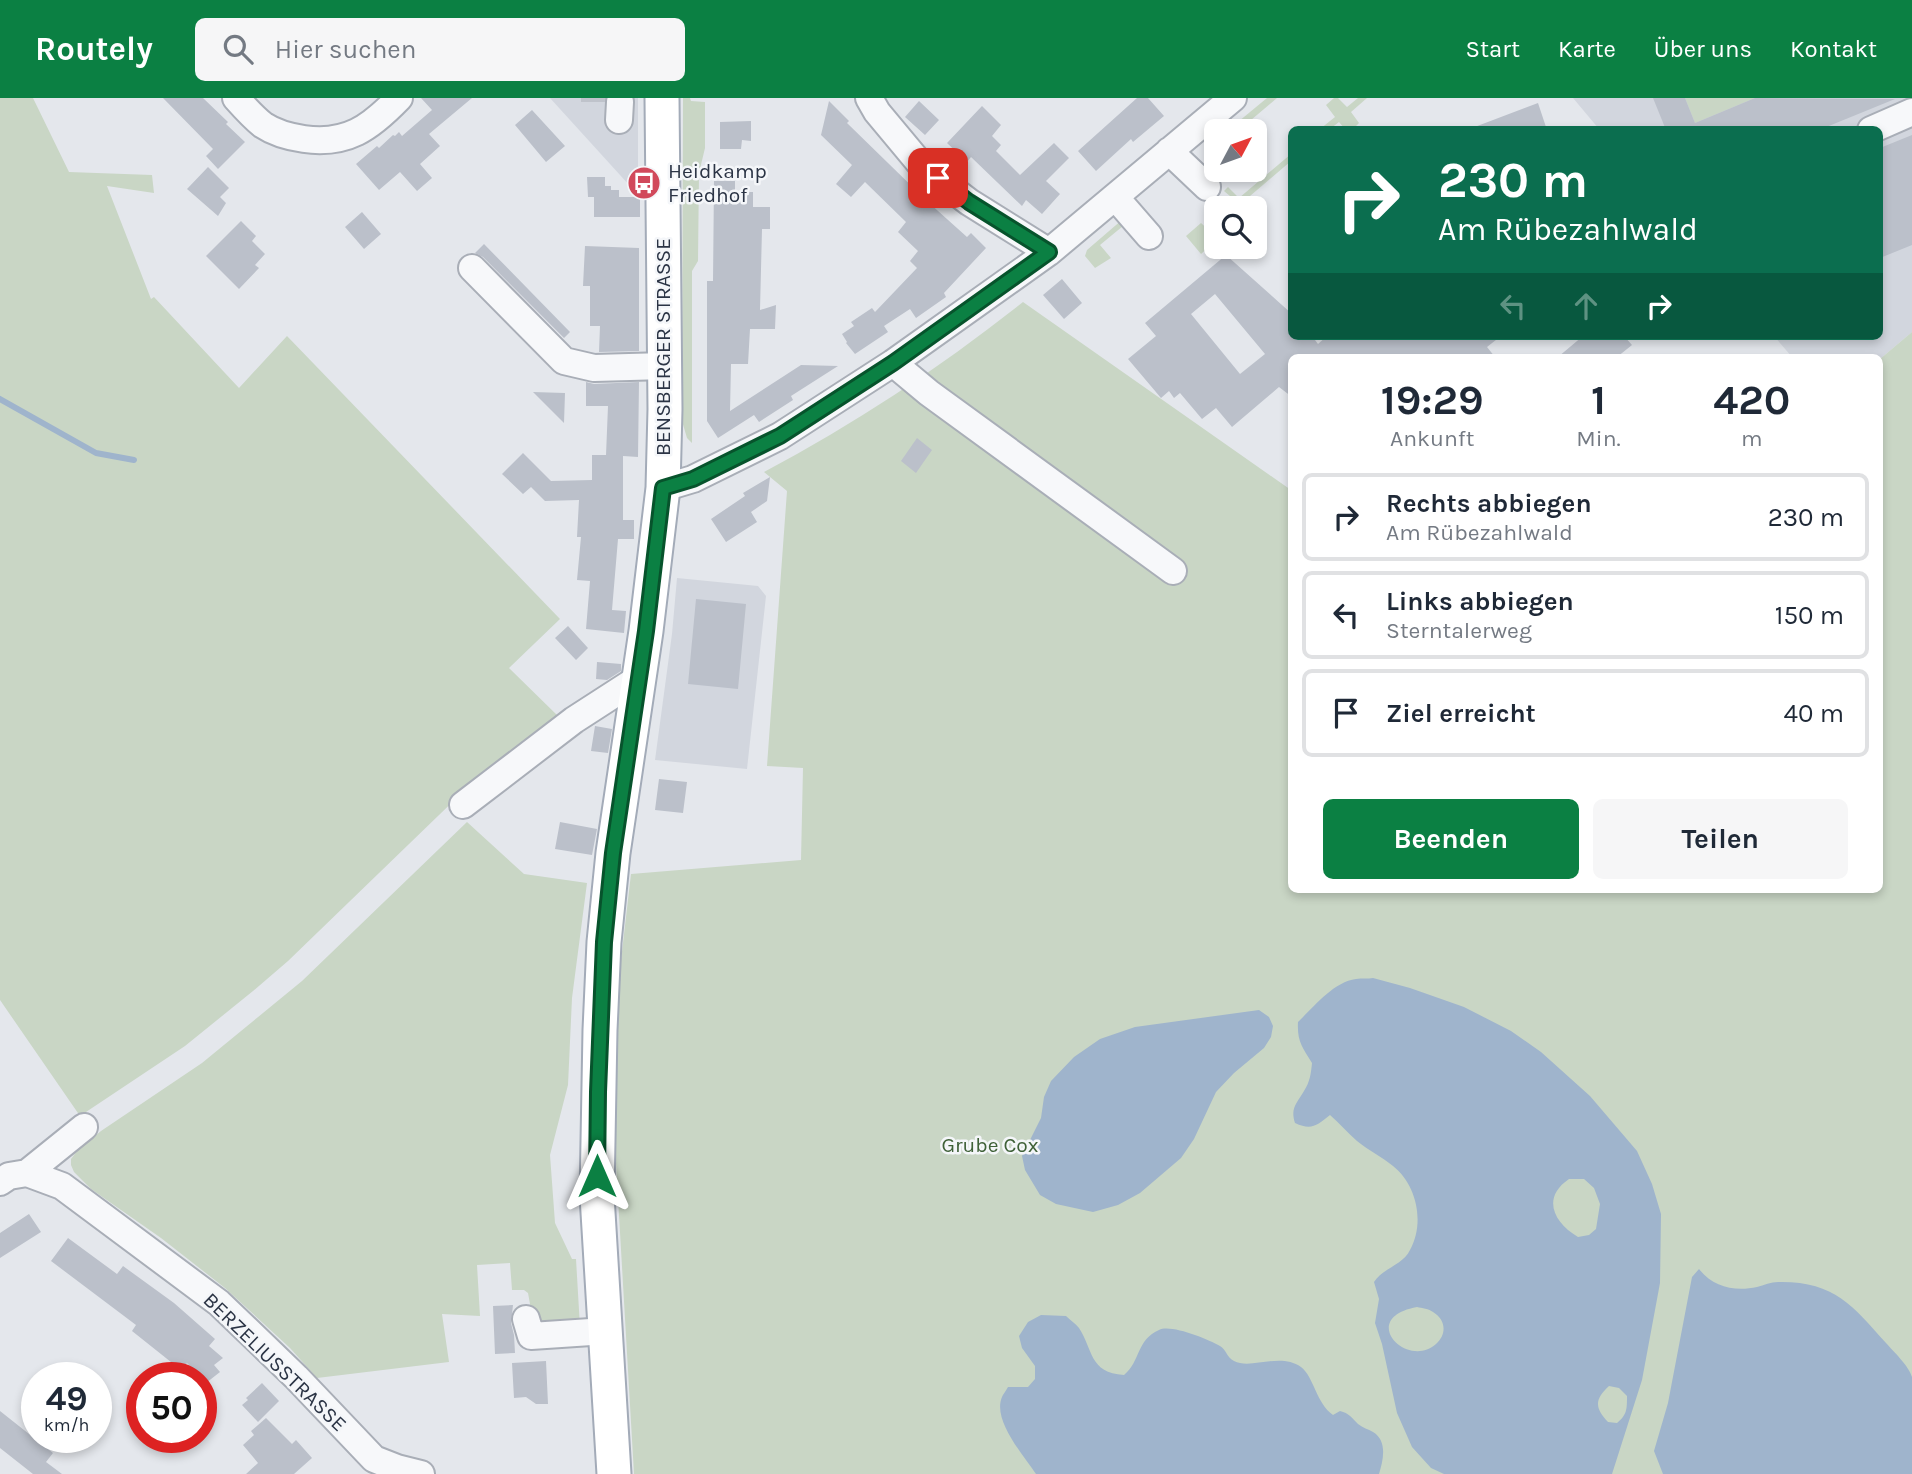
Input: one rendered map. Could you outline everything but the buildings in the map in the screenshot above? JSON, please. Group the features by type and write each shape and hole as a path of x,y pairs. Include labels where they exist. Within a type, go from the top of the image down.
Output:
{"main road":[{"name":"BENSBERGER STRASSE","path":"614,1474 597,1196 604,942 613,853 663,488 665,366 662,98"}],"street":[{"path":"236,98 264,125 287,136 338,140 363,130 398,98"},
{"path":"869,98 877,112 922,166 969,202 1049,252"},
{"path":"663,488 693,479 780,436 893,363 1049,252 1233,98"},
{"path":"1880,126 1912,112"},
{"path":"1169,151 1207,187"},
{"path":"1116,198 1149,236"},
{"path":"472,268 564,361 594,368 665,366"},
{"path":"893,363 929,393 1173,571"},
{"path":"463,805 573,720 639,678"},
{"path":"0,1182 9,1176 27,1173 84,1127"},
{"name":"BERZELIUSSTRASSE","path":"27,1173 62,1186 219,1303 296,1377 367,1467 397,1468 421,1474"},
{"path":"526,1319 531,1336 606,1331"}],"shaded area":[{"path":"550,98 638,98 640,197"},
{"path":"1573,98 1912,98 1912,332 1883,356 1883,354 1789,354 1777,340 1883,340 1883,126 1596,126"},
{"path":"677,578 758,586 766,596 747,769 655,760"}],"green space":[{"path":"0,98 33,98 69,172 152,175 154,193 107,186 151,299 154,297 239,388 287,336 560,619 509,668 559,717 469,786 288,961 253,991 185,1046 80,1116 0,1000"},
{"path":"683,98 705,102 705,148 699,173 698,261 692,271 692,443 687,438 682,421"},
{"path":"1267,98 1277,98 1252,119 1242,119"},
{"path":"1334,98 1338,98 1347,107 1358,98 1367,98 1351,112 1359,123 1356,126 1342,126 1339,122 1334,126 1324,126 1335,117 1326,105"},
{"path":"1685,98 1755,98 1695,123"},
{"path":"1288,157 1288,164 1267,181 1267,174"},
{"path":"1258,182 1266,182 1250,196 1241,196"},
{"path":"1228,187 1237,196 1230,196 1224,191"},
{"path":"1123,219 1137,236 1134,238 1123,226 1100,245 1111,258 1095,268 1085,256 1087,250"},
{"path":"1201,223 1204,226 1204,251 1201,254 1186,236"},
{"name":"Grube Cox","path":"1023,302 1288,488 1288,893 1883,893 1883,356 1912,332 1912,1474 634,1474 612,1094 613,1029 631,874 801,860 803,768 767,766 787,491 764,472 832,434 961,349"},
{"path":"467,822 524,874 587,883 572,998 568,1085 550,1155 555,1223 572,1259 576,1259 580,1327 547,1329 532,1315 528,1293 524,1290 512,1290 510,1263 477,1265 480,1316 442,1314 449,1362 317,1378 290,1348 225,1288 161,1238 91,1189 74,1172 71,1159 101,1131 202,1063 302,981"}],"water":[{"path":"1373,978 1464,1007 1511,1031 1541,1052 1590,1096 1637,1151 1652,1184 1661,1214 1660,1283 1642,1380 1612,1474 1444,1474 1431,1468 1412,1447 1397,1413 1375,1323 1379,1299 1374,1282 1407,1255 1415,1239 1418,1217 1413,1194 1408,1183 1393,1166 1357,1141 1330,1115 1310,1127 1295,1123 1293,1113 1309,1081 1312,1063 1301,1044 1298,1022 1339,985 1356,979","holes":["1569,1179 1584,1179 1594,1188 1600,1204 1596,1229 1589,1235 1578,1237 1563,1225 1554,1210 1555,1194","1417,1307 1433,1312 1443,1323 1440,1340 1424,1350 1412,1351 1401,1347 1389,1330 1391,1321 1399,1313","1609,1386 1619,1388 1627,1396 1626,1411 1617,1423 1608,1422 1601,1412 1598,1404"]},
{"path":"1259,1010 1269,1017 1273,1026 1271,1037 1264,1048 1216,1092 1194,1139 1181,1158 1140,1193 1118,1205 1093,1212 1056,1204 1040,1195 1025,1170 1022,1156 1041,1118 1044,1097 1051,1081 1074,1057 1100,1039 1135,1027"},
{"path":"1699,1269 1711,1280 1725,1287 1749,1288 1778,1282 1814,1286 1840,1298 1863,1317 1908,1368 1912,1377 1912,1474 1663,1474 1654,1451 1668,1403 1692,1277"},
{"path":"1041,1315 1066,1316 1079,1328 1098,1365 1113,1373 1124,1375 1146,1339 1165,1329 1189,1333 1214,1343 1222,1347 1232,1360 1241,1363 1293,1363 1305,1371 1327,1410 1333,1415 1340,1411 1346,1413 1378,1436 1383,1446 1379,1474 1036,1474 1005,1427 1000,1406 1008,1387 1028,1387 1035,1379 1035,1366 1022,1348 1019,1336 1028,1322"}],"waterway":[{"path":"0,399 96,453 134,460"}],"place":[{"name":"Heidkamp Friedhof","path":"644,183"}],"route":[{"path":"597,1176 604,942 613,853 646,631 663,488 693,479 780,436 893,363 1049,252 969,202 938,178"}]}
